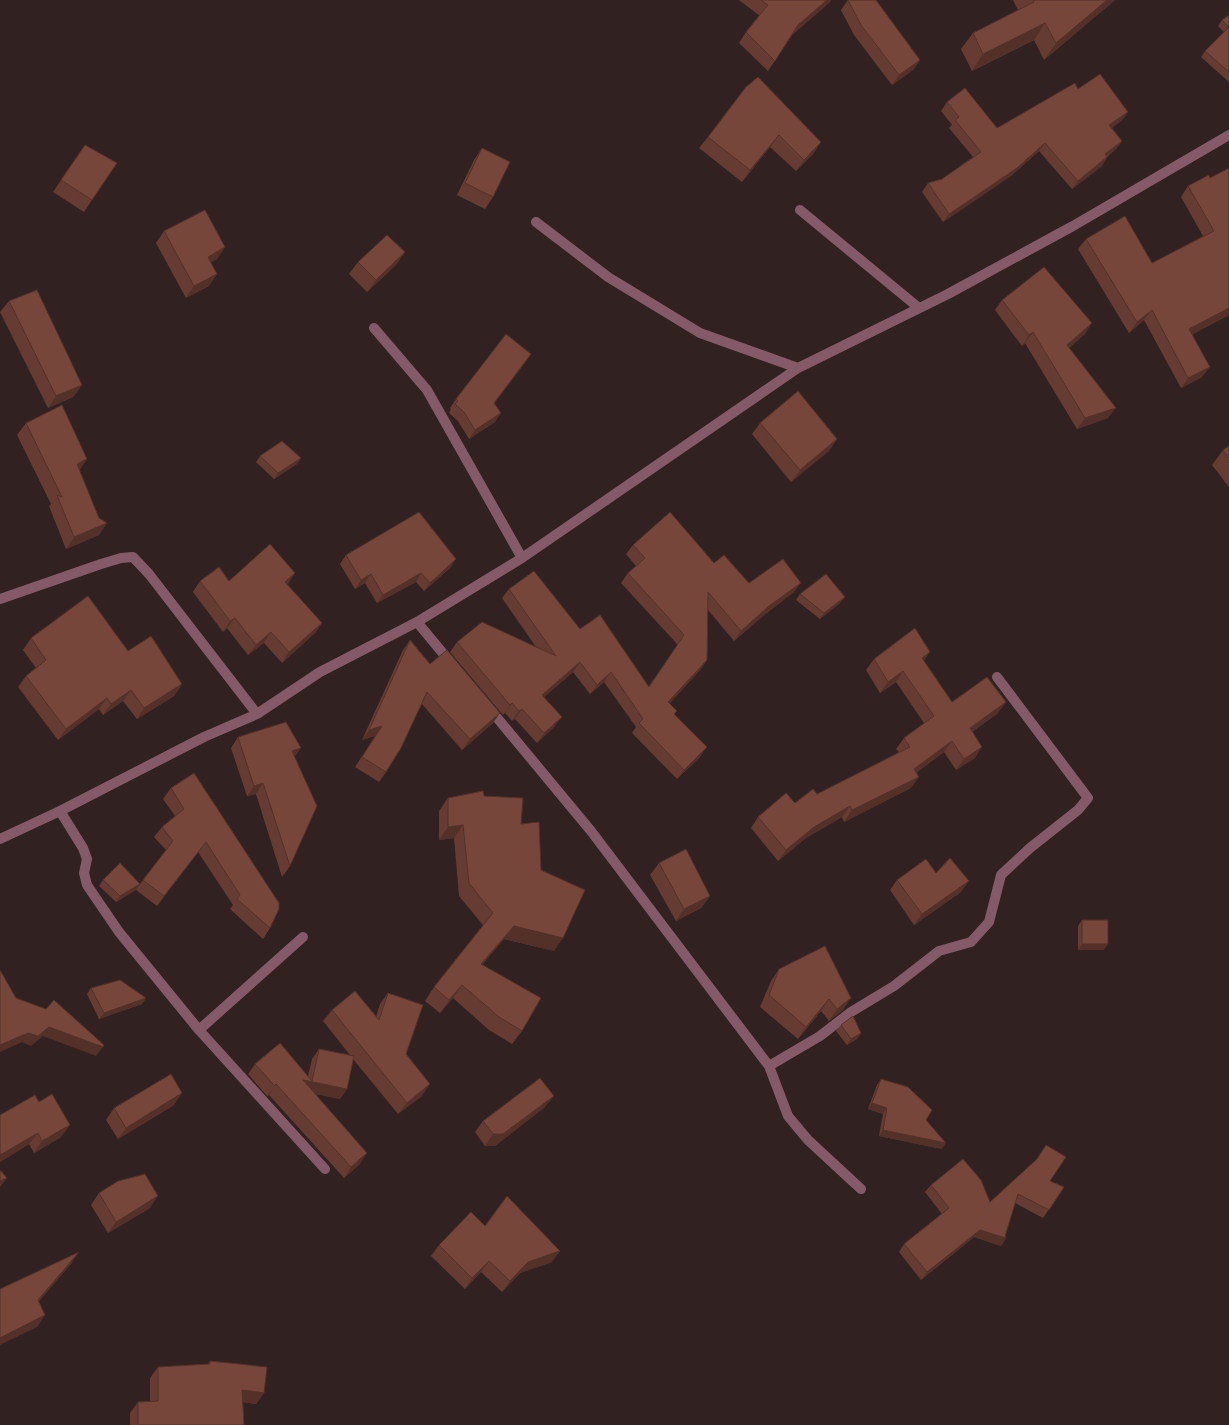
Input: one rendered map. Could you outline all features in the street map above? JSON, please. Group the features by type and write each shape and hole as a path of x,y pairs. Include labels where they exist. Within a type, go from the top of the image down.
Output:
{"street":[{"path":"0,839 60,811 204,737 257,714 320,672 417,622 522,558 798,368 919,308 1072,226 1229,135"},
{"path":"800,210 919,308"},
{"path":"536,222 608,277 700,333 798,368"},
{"path":"374,328 426,390 522,558"},
{"path":"0,599 101,564 121,558 133,557 148,574 257,714"},
{"path":"417,622 457,669"},
{"path":"769,1066 820,1036 851,1012 894,986 939,951 971,942 989,922 1001,875 1030,848 1078,810 1088,798 997,677"},
{"path":"482,699 591,831 769,1066 788,1116 808,1140 861,1189"},
{"path":"60,811 83,848 87,859 84,873 87,884 119,932 199,1030 325,1169"},
{"path":"199,1030 303,937"}],"building":[{"path":"761,0 827,0 798,25 775,61 746,32 768,5"},
{"path":"848,0 876,0 920,60 899,75 861,25"},
{"path":"1033,0 1107,0 1056,43 1045,23 983,54 973,33 1034,2"},
{"path":"1229,15 1229,27 1222,20"},
{"path":"1229,27 1229,72 1205,51"},
{"path":"1100,74 1128,112 1109,125 1122,141 1105,154 1107,157 1078,181 1045,143 1017,168 949,214 928,183 942,179 981,152 955,120 959,117 947,102 965,88 997,128 1075,83 1078,89"},
{"path":"758,77 821,142 804,160 779,135 750,170 708,137 746,87"},
{"path":"85,145 117,163 92,200 61,180"},
{"path":"482,148 510,162 493,197 465,183"},
{"path":"1229,168 1229,308 1189,329 1210,367 1188,378 1152,310 1137,322 1086,239 1125,216 1152,263 1214,231 1188,186 1209,175 1210,178"},
{"path":"205,210 225,247 208,257 217,274 194,286 164,231"},
{"path":"387,235 405,252 376,280 358,262"},
{"path":"1044,267 1092,323 1067,345 1116,408 1085,418 1033,332 1029,335 1002,300"},
{"path":"37,290 82,385 56,396 9,301"},
{"path":"506,334 531,354 494,403 501,413 475,430 464,412 455,404 458,401 456,399"},
{"path":"798,391 837,439 800,470 760,423"},
{"path":"62,405 87,459 77,464 99,518 107,523 74,537 57,495 62,497 26,423"},
{"path":"282,441 301,458 278,473 260,456"},
{"path":"1229,446 1229,458 1223,450"},
{"path":"419,512 456,559 430,583 421,573 383,595 371,574 361,580 346,555"},
{"path":"670,512 714,563 724,555 749,583 783,559 801,583 769,606 741,631 708,592 707,660 668,702 677,711 674,714 707,747 684,770 639,723 643,719 611,672 597,685 580,662 542,695 562,717 544,733 522,709 519,711 512,703 510,705 457,642 482,622 556,656 509,589 534,571 580,629 600,615 649,687 684,635 628,573 645,558 633,545"},
{"path":"270,544 295,573 285,582 322,623 289,652 271,632 256,645 235,618 230,621 200,581 219,567 229,581"},
{"path":"826,574 845,597 824,613 800,594"},
{"path":"88,596 128,651 151,636 182,684 144,708 131,690 111,704 107,698 66,729 26,676 46,660 31,638"},
{"path":"915,628 930,652 922,658 952,702 987,677 1006,702 970,728 982,747 964,759 952,741 914,769 919,777 852,810 850,806 814,827 786,850 758,817 786,793 795,803 813,789 817,794 910,747 904,738 934,716 903,671 888,682 874,659"},
{"path":"410,640 430,664 447,650 500,713 470,739 427,692 401,748 386,772 362,757 382,726 369,730"},
{"path":"286,722 301,748 292,751 317,806 290,866 263,783 254,786 238,737"},
{"path":"194,773 279,903 279,909 270,928 237,899 240,895 206,842 164,896 143,880 173,841 162,827 184,809 171,788"},
{"path":"483,791 484,796 523,798 521,824 539,822 541,870 585,890 563,938 514,926 481,964 541,998 522,1031 499,1017 462,985 449,1000 434,987 493,913 469,883 463,825 448,827 448,798"},
{"path":"686,849 710,896 684,909 659,863"},
{"path":"950,858 969,881 922,914 897,880 926,859 936,873"},
{"path":"120,863 140,884 120,896 103,880"},
{"path":"1082,920 1108,920 1108,944 1082,944"},
{"path":"825,946 851,998 837,1009 829,999 806,1027 769,995 779,969"},
{"path":"0,970 16,998 46,1009 54,1000 104,1045 103,1047 49,1027 38,1036 28,1033 0,1045"},
{"path":"120,980 146,998 104,1013 91,988"},
{"path":"355,991 379,1020 388,993 423,1005 406,1054 430,1084 407,1103 332,1010"},
{"path":"853,1016 861,1033 851,1039 841,1025"},
{"path":"280,1043 312,1081 319,1049 354,1056 347,1089 303,1080 367,1153 351,1167 276,1084 275,1086 255,1064"},
{"path":"171,1074 182,1093 126,1128 114,1108"},
{"path":"540,1078 554,1096 503,1134 493,1134 483,1121"},
{"path":"881,1079 908,1087 932,1110 926,1120 946,1143 883,1130 887,1108 872,1103"},
{"path":"52,1094 70,1125 42,1141 38,1133 0,1155 0,1115 35,1095 39,1102"},
{"path":"1046,1145 1066,1157 1050,1181 1064,1187 1049,1210 1018,1194 1005,1236 1006,1238 980,1230 927,1272 904,1244 949,1208 931,1185 963,1159 981,1180 990,1202 1037,1159"},
{"path":"0,1170 7,1178 0,1181"},
{"path":"145,1174 158,1196 116,1222 99,1193 118,1181"},
{"path":"507,1196 560,1251 528,1262 510,1281 489,1261 472,1278 439,1245 471,1212 485,1226"},
{"path":"79,1252 38,1300 45,1315 0,1338 0,1289"},
{"path":"210,1361 267,1367 264,1393 242,1390 244,1425 138,1425 138,1402 158,1401 158,1367 210,1364"}]}
